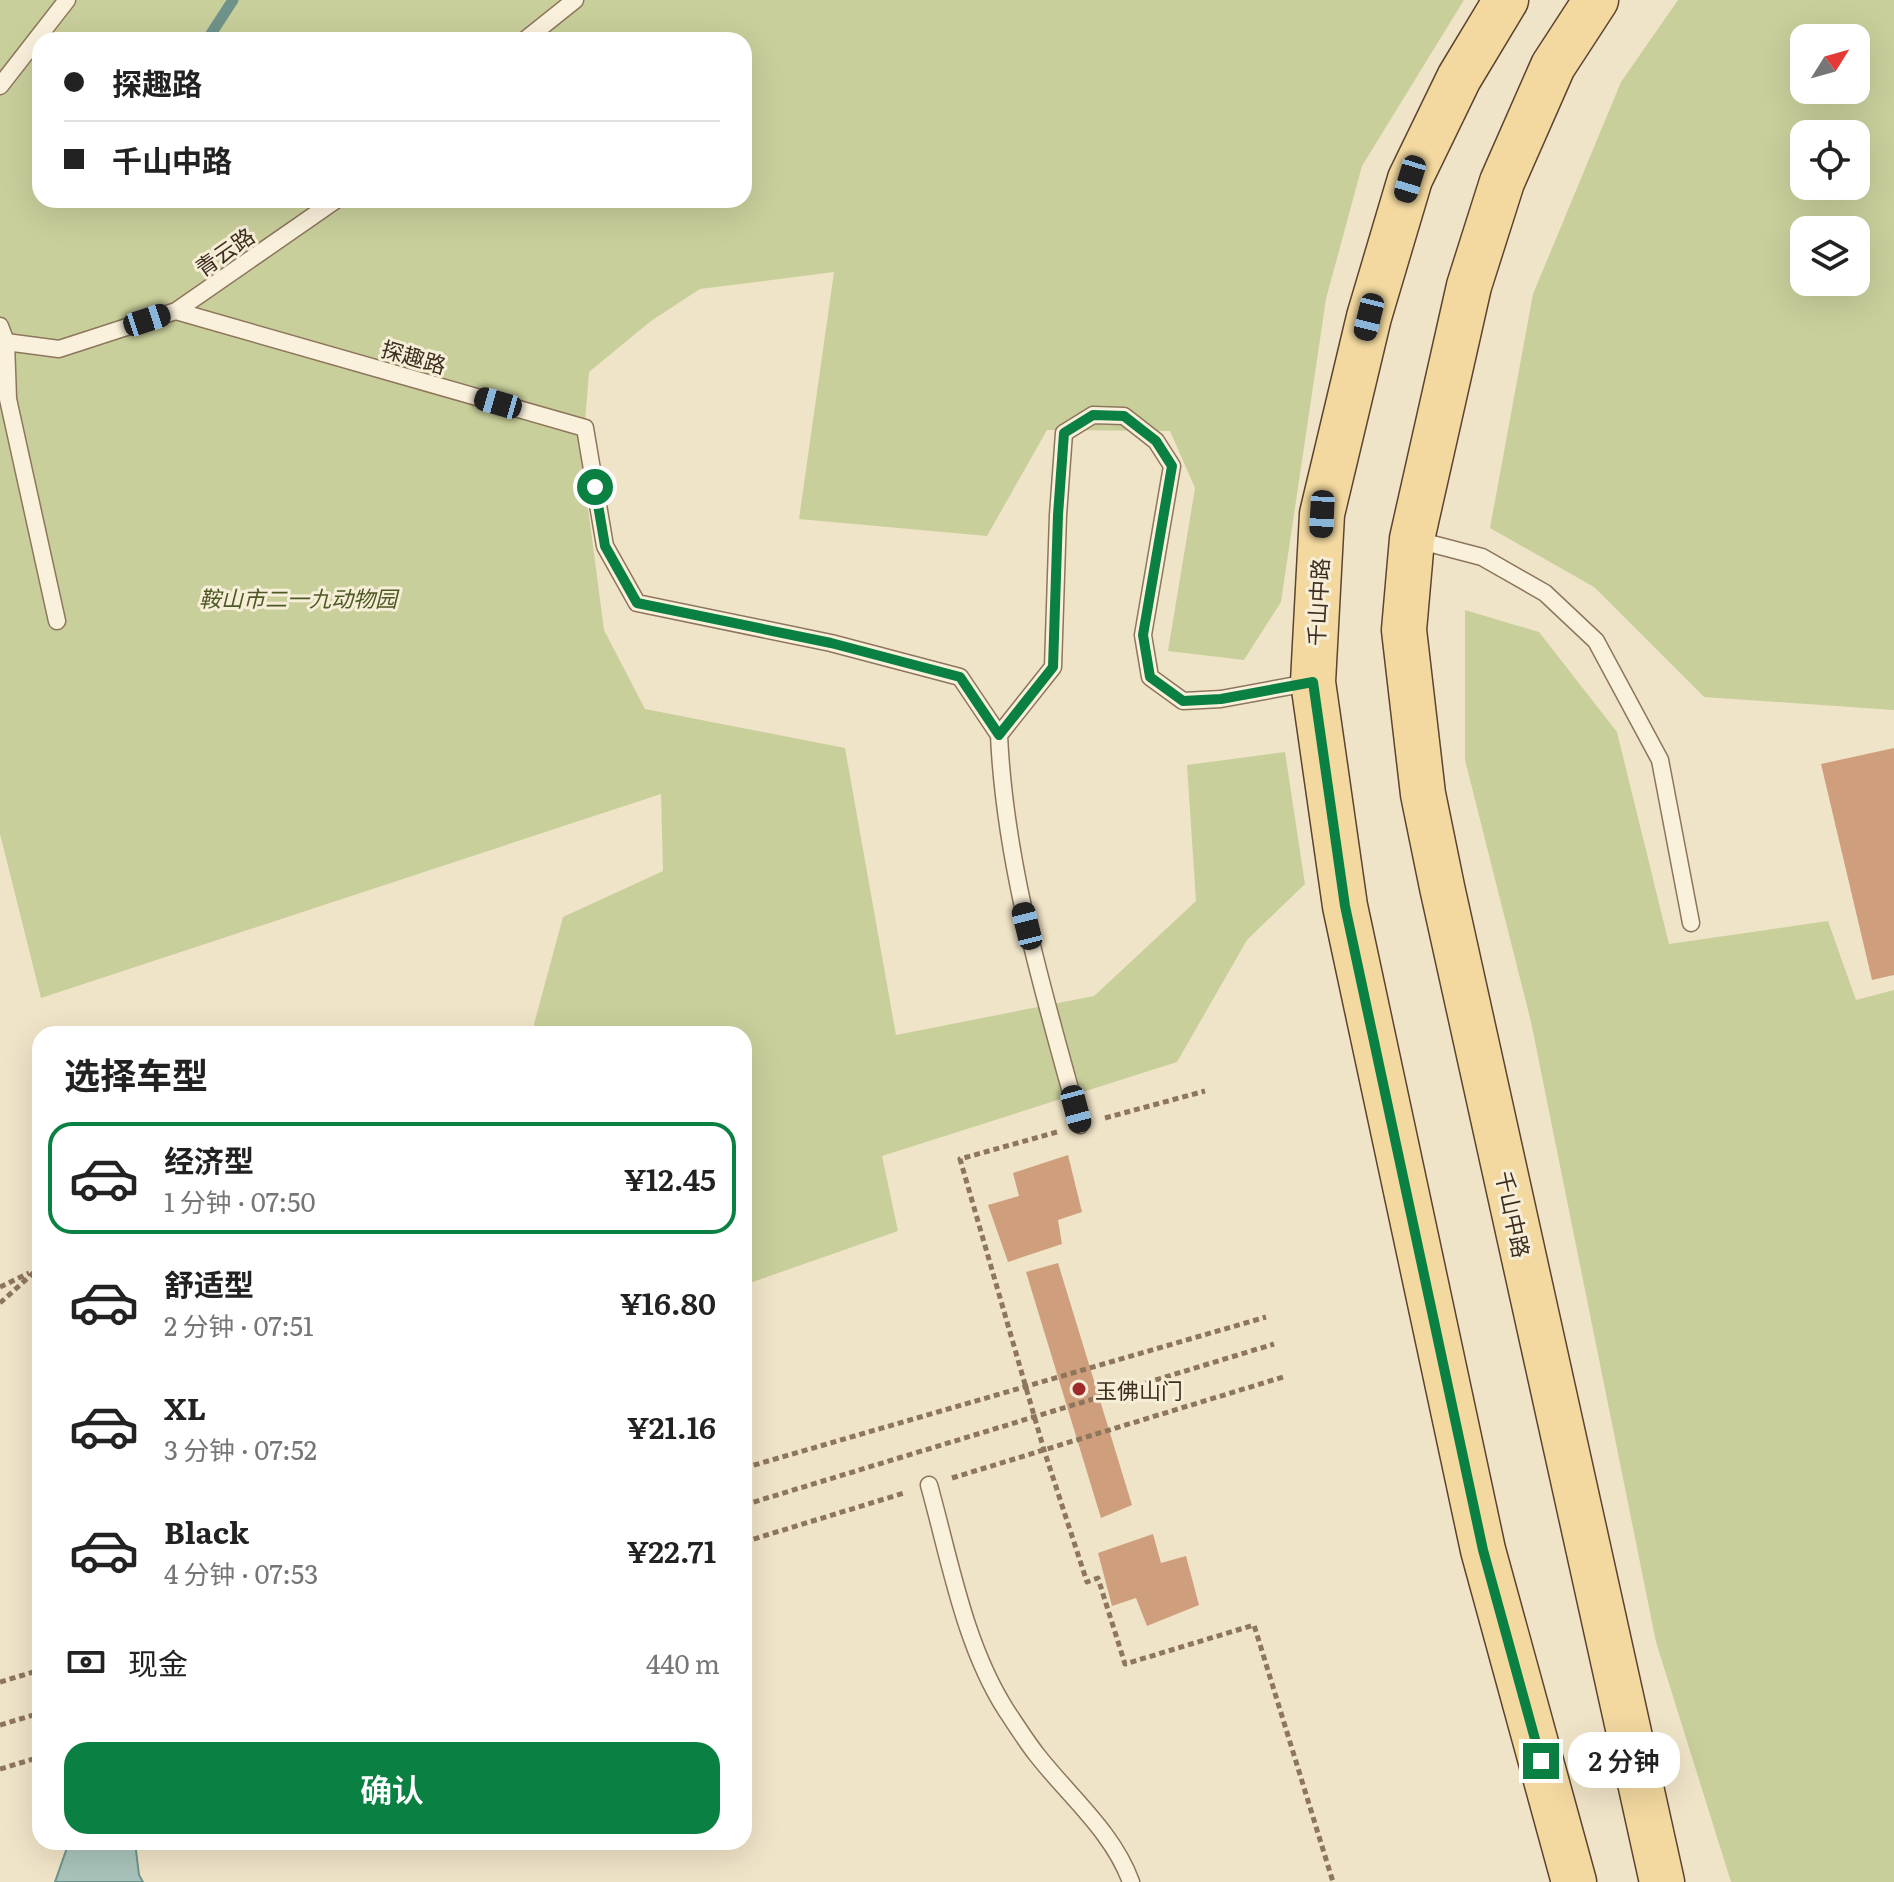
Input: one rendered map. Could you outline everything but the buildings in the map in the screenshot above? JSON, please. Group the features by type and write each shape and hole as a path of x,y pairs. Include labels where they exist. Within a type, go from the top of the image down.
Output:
{"main road":[{"name":"千山中路","path":"1506,0 1459,78 1410,179 1369,317 1322,514 1313,682 1345,906 1483,1550 1574,1882"},
{"name":"千山中路","path":"1596,0 1553,66 1502,182 1469,286 1412,539 1404,630 1423,794 1662,1882"}],"lane":[{"path":"42,32 67,0"},
{"path":"535,32 575,0"},
{"path":"0,86 32,45"},
{"name":"青云路","path":"176,311 324,208"},
{"path":"6,342 59,349 176,311"},
{"name":"探趣路","path":"176,311 585,428 605,546 637,603 831,643 960,677 999,735"},
{"path":"0,326 6,342 8,399 57,621"},
{"path":"1080,1125 1020,898 1001,795 999,735 1053,667 1064,433 1093,415 1124,416 1156,441 1172,466 1143,635 1150,677 1183,701 1221,699 1313,682"},
{"path":"1412,539 1482,557 1545,593 1596,641 1660,760 1691,923"},
{"path":"929,1485 979,1657 1005,1708 1037,1754 1123,1862 1131,1882"}],"path":[{"path":"1205,1091 960,1159 1044,1450 1087,1582 1098,1578 1125,1664 1254,1625 1333,1882"},
{"path":"0,1287 32,1271"},
{"path":"0,1303 32,1274"},
{"path":"752,1466 1266,1317"},
{"path":"752,1503 1274,1344"},
{"path":"752,1540 1283,1377"},
{"path":"0,1682 32,1672"},
{"path":"0,1725 32,1715"},
{"path":"0,1769 32,1759"}],"green space":[{"name":"鞍山市二一九动物园","path":"0,0 1464,0 1362,166 1326,299 1281,602 1244,660 1168,651 1195,488 1170,431 1047,430 987,536 799,519 834,272 700,289 651,321 589,372 582,462 604,630 645,709 845,748 896,1035 1094,996 1196,901 1187,765 1285,752 1305,884 1247,940 1177,1062 882,1156 898,1231 752,1282 752,1026 534,1026 563,917 663,871 661,794 41,998 0,834"},
{"path":"1678,0 1894,0 1894,710 1704,697 1594,587 1490,528 1533,294 1621,82"},
{"path":"1465,610 1539,632 1617,732 1669,944 1828,921 1856,1000 1894,990 1894,1882 1731,1882 1656,1642 1531,1022 1465,760"}],"water":[{"path":"66,1850 136,1850 139,1875 143,1882 55,1882"}],"waterway":[{"path":"212,32 233,0"}],"place":[{"name":"玉佛山门","path":"1079,1389"}],"route":[{"path":"595,487 605,546 637,603 831,643 960,677 999,735 1053,667 1064,433 1093,415 1124,416 1156,441 1172,466 1143,635 1150,677 1183,701 1221,699 1313,682 1345,906 1483,1550 1541,1761"}]}
